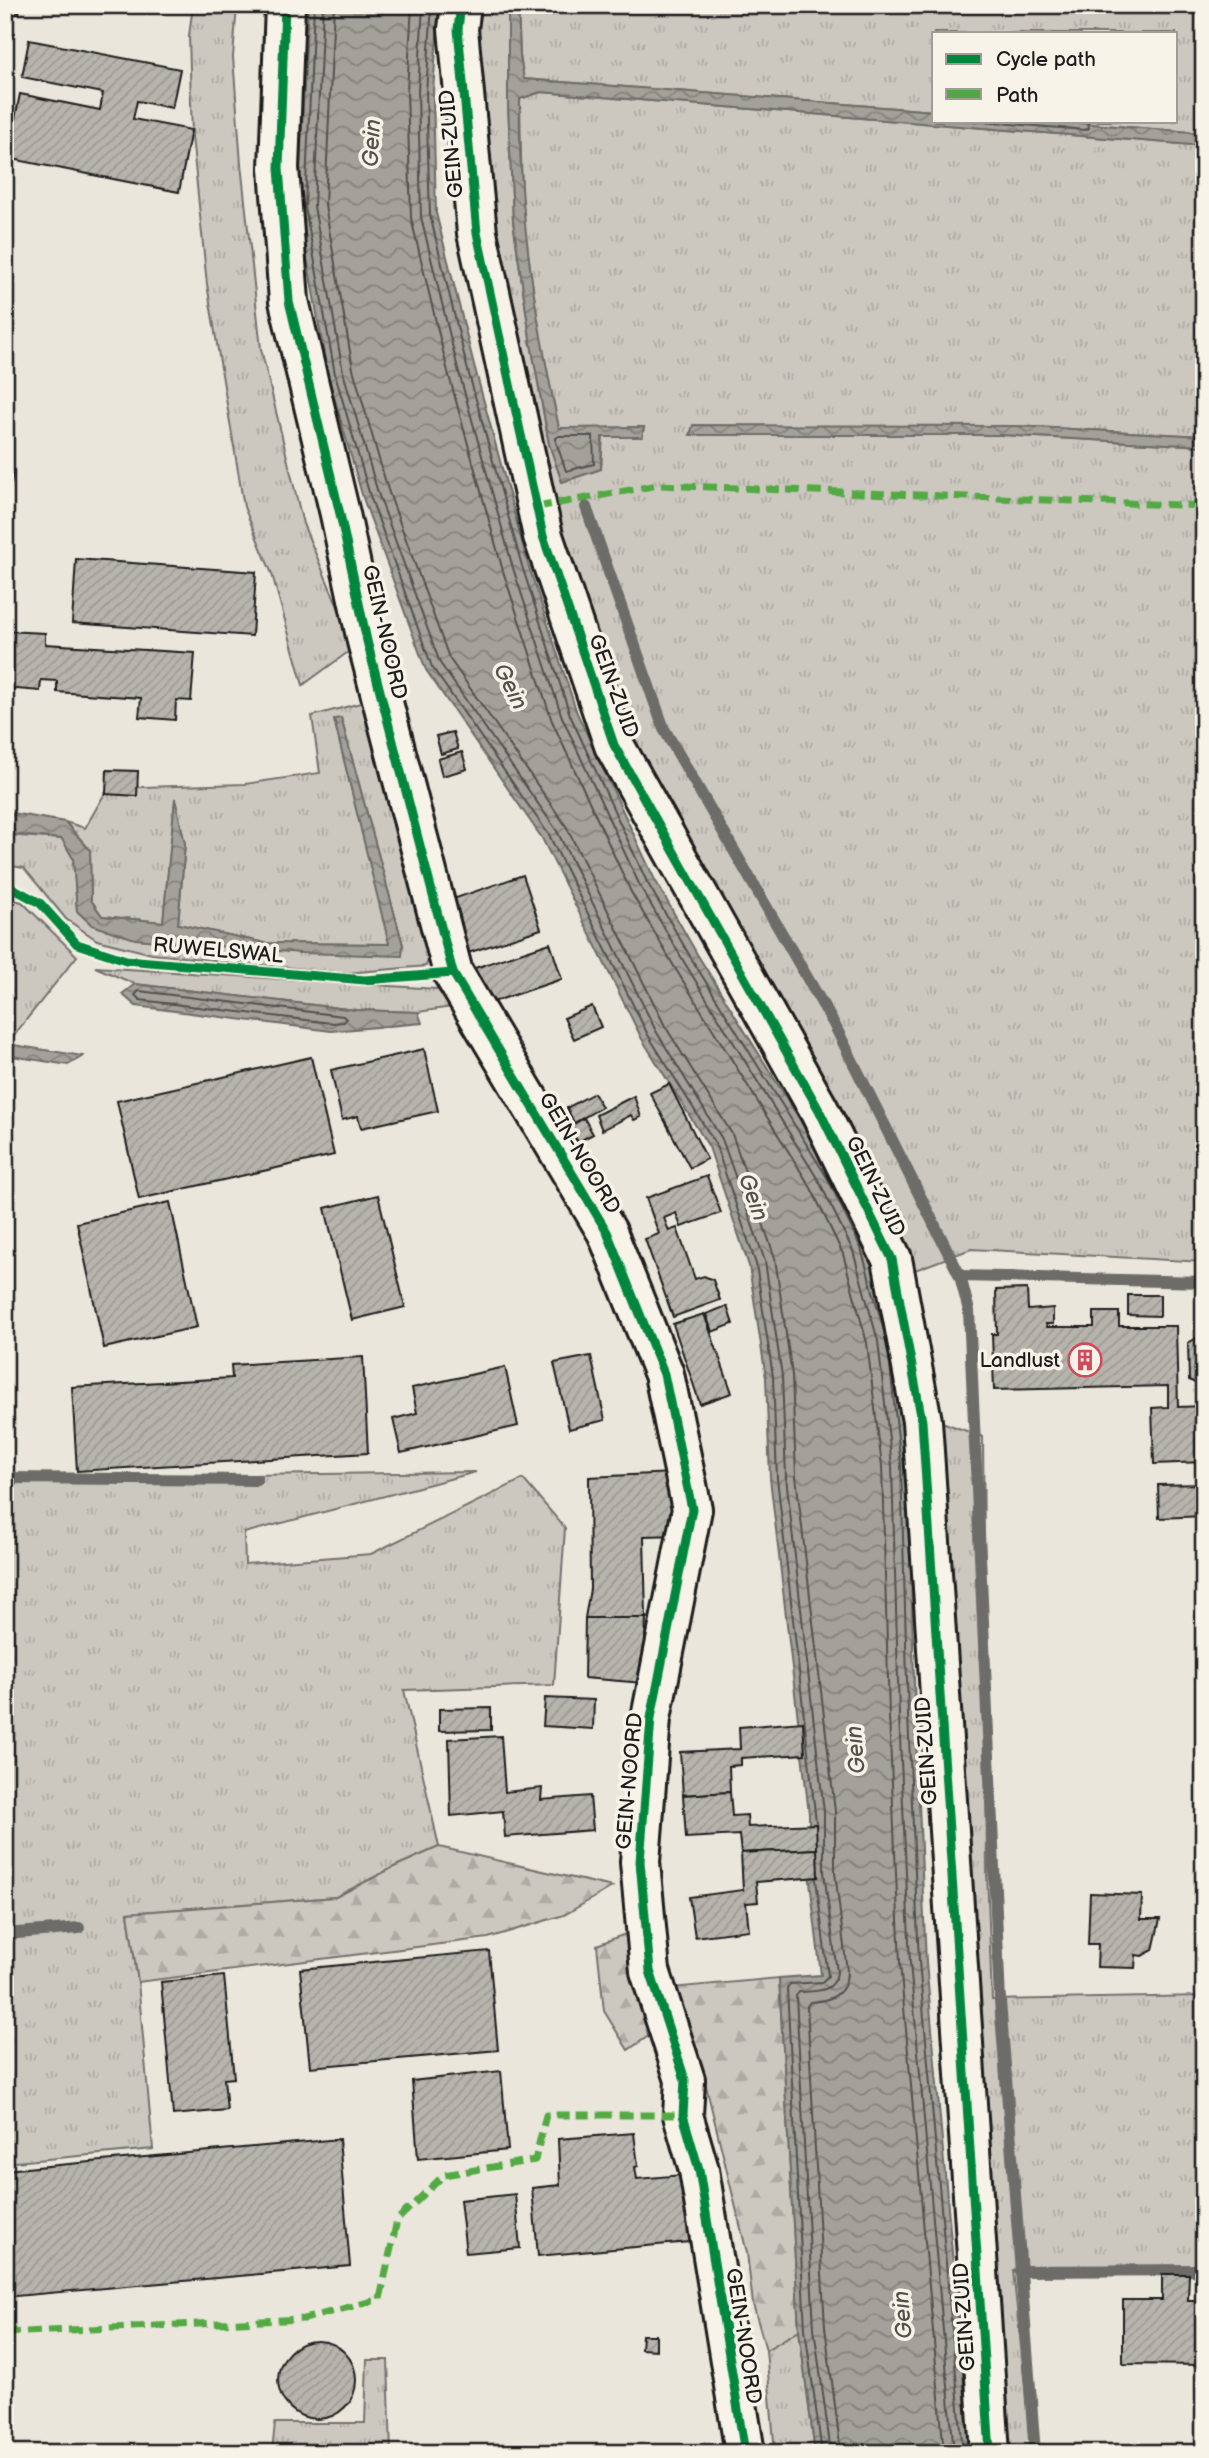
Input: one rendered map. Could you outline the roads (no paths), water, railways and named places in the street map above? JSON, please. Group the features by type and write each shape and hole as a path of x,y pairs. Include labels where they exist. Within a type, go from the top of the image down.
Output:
{"street":[{"name":"GEIN-NOORD","path":"285,5 279,168 289,301 367,641 453,973 607,1232 664,1374 692,1508 651,1718 640,1862 650,1971 685,2080 683,2115 699,2170 745,2453"},
{"name":"GEIN-ZUID","path":"461,5 458,29 477,233 543,536 614,744 818,1110 892,1259 922,1421 990,2453"}],"water":[{"name":"Gein","path":"308,5 439,5 433,92 436,213 528,564 577,713 654,878 697,954 834,1175 868,1245 893,1338 908,1465 926,1962 970,2453 815,2453 799,2330 779,1978 821,1975 809,1873 809,1814 770,1478 766,1378 749,1266 709,1147 642,1039 542,838 426,670 363,498 328,376 298,207"},
{"path":"508,5 518,5 520,56 524,79 932,111 932,122 1065,122 1204,133 1204,146 541,92 520,99 525,224 543,347 559,428 644,427 642,437 602,437 601,469 562,482 549,444 513,221 508,103"},
{"path":"693,425 1015,426 1204,436 1204,446 1001,435 690,435"},
{"path":"341,718 403,945 402,956 301,953 135,939 92,925 77,911 73,858 62,839 5,834 5,812 65,822 90,850 91,900 102,916 163,922 175,798 185,844 178,924 265,943 389,944 334,719"},
{"path":"135,984 356,1010 418,1012 422,1023 331,1031 136,1006 122,994"},
{"path":"5,1044 83,1056 68,1065 5,1055"}],"waterway":[{"path":"586,507 664,729 835,1026 960,1276 969,1311 1000,2001 1035,2453"},
{"path":"960,1276 1204,1282"},
{"path":"5,1478 257,1480"},
{"path":"5,1934 79,1928"},
{"path":"1020,2271 1204,2270"}],"place":[{"name":"Landlust","path":"1085,1360"}]}
